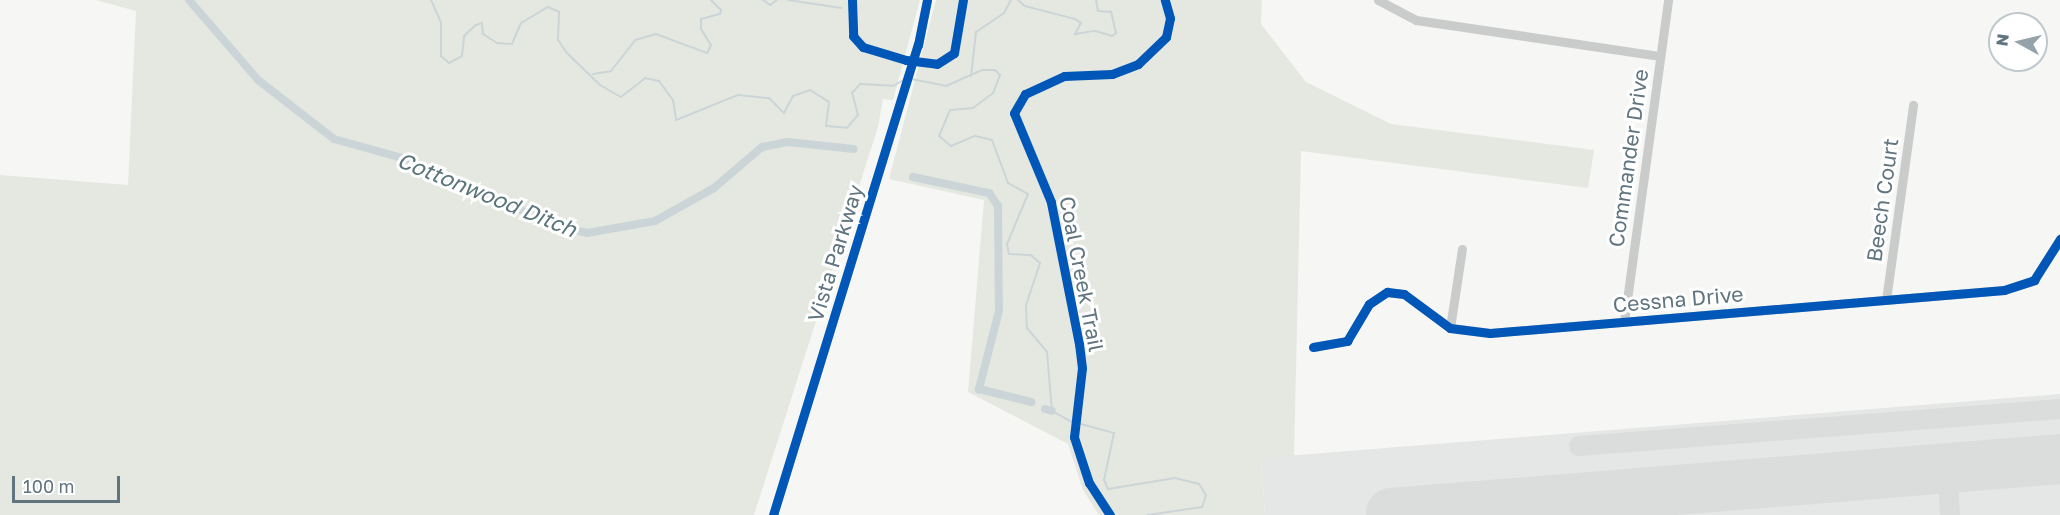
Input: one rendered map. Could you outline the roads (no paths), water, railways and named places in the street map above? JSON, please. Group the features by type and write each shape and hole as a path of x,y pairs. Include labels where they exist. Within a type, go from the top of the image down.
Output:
{"street":[{"name":"Vista Parkway","path":"773,515 918,45 927,0"},
{"path":"1378,0 1416,20 1660,56"},
{"name":"Commander Drive","path":"1624,322 1668,0"},
{"name":"Beech Court","path":"1886,300 1913,105"},
{"name":"Cessna Drive","path":"1313,347 1347,341 1370,304 1387,292 1404,294 1450,328 1470,334 1624,322 1886,300 2024,285 2043,270 2060,239"},
{"path":"1450,328 1462,249"}],"waterway":[{"name":"Cottonwood Ditch","path":"189,0 258,80 334,139 406,159 557,226 587,233 655,221 714,188 762,147 788,142 854,149"},
{"path":"431,0 441,22 441,56 449,63 462,56 464,36 476,25 482,23 483,34 497,43 512,44 521,23 548,7 559,12 558,40 566,52 600,85 621,97 645,78 659,81 673,100 676,120 738,95 769,98 784,113 793,96 810,90 829,102 826,126 847,128 858,115 852,93 860,84 893,86 905,79"},
{"path":"593,74 611,71 635,40 656,34 707,53 711,45 701,29 701,19 720,14 721,10 711,0"},
{"path":"763,0 770,5 777,0"},
{"path":"788,0 841,8"},
{"path":"971,76 976,32 1004,13 1011,0"},
{"path":"1018,0 1025,6 1075,19 1081,23 1075,34 1095,31 1112,36 1116,33 1111,12 1098,11 1096,0"},
{"path":"911,79 946,86 982,70 995,70 1000,75 993,93 973,108 950,110 939,136 951,146 975,136 992,140 1008,183 1028,194 1007,244 1009,254 1031,255 1040,263 1026,305 1027,328 1047,352 1052,411 1070,421 1114,433 1104,480 1108,489 1175,478 1199,484 1206,495 1202,507 1148,515"},
{"name":"Cottonwood Ditch","path":"913,177 989,193 998,206 999,311 979,389 1031,402"},
{"name":"Cottonwood Ditch","path":"1045,409 1052,411"}]}
